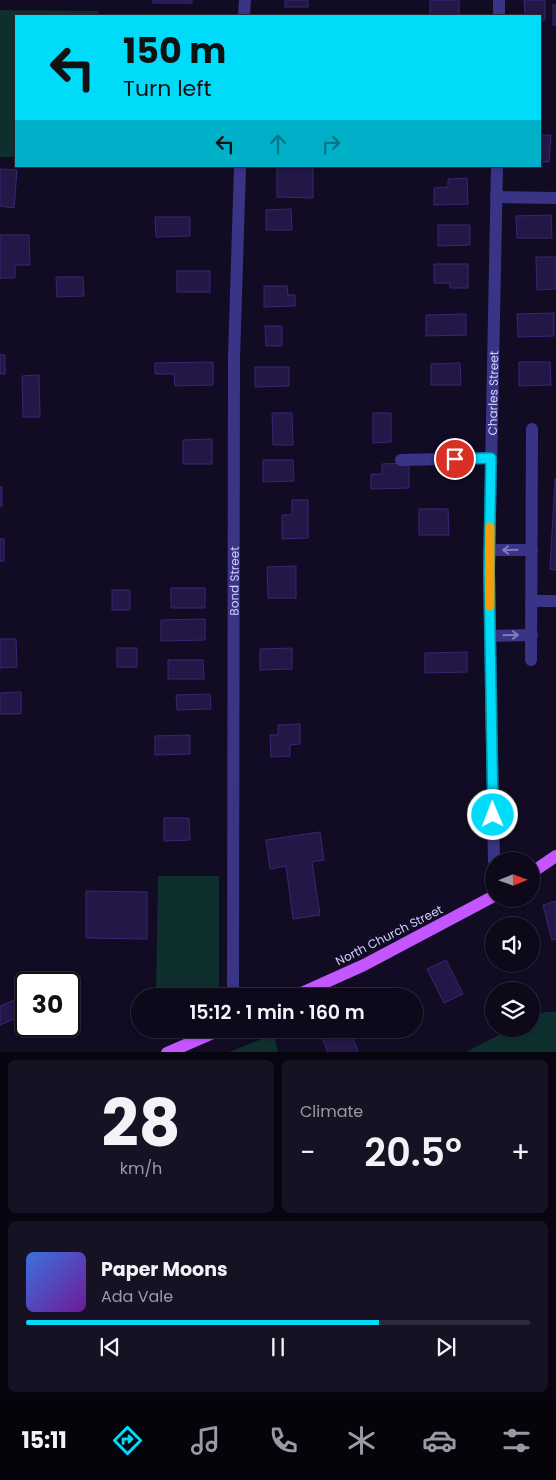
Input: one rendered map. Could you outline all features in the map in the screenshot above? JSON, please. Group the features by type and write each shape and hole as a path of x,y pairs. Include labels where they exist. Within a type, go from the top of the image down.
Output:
{"main road":[{"path":"540,867 556,856"},
{"name":"North Church Street","path":"313,988 364,965 485,901"},
{"path":"167,1052 200,1038"}],"street":[{"path":"244,15 245,0"},
{"path":"499,0 499,15"},
{"name":"Bond Street","path":"233,988 234,368 240,167"},
{"name":"Charles Street","path":"494,852 489,550 497,167"},
{"path":"496,197 556,198"},
{"path":"531,660 532,429"},
{"path":"401,460 491,458"},
{"path":"489,550 532,550"},
{"path":"531,601 556,601"},
{"path":"490,636 532,635"}],"green space":[{"path":"0,10 98,11 98,15 15,15 15,157 0,157"},
{"path":"158,876 219,876 219,988 156,988"},
{"path":"556,1012 556,1052 466,1052 495,1037 540,1037 540,1014"},
{"path":"264,1038 275,1038 278,1052 229,1052"}],"building":[{"path":"153,0 192,0 192,3 153,3"},
{"path":"285,0 308,0 308,7 285,7"},
{"path":"430,0 459,0 459,15 430,15"},
{"path":"524,0 545,0 545,20 541,20 541,15 525,15"},
{"path":"553,5 556,5 556,25 553,25"},
{"path":"541,135 551,135 549,162 541,162"},
{"path":"277,167 313,167 313,198 277,197"},
{"path":"0,169 17,170 14,208 0,206"},
{"path":"467,178 468,204 434,205 434,188 448,187 448,179"},
{"path":"291,209 292,230 266,230 266,210"},
{"path":"551,215 552,238 517,238 516,216"},
{"path":"155,217 190,217 190,236 156,237"},
{"path":"438,225 470,225 470,245 438,246"},
{"path":"0,235 29,235 30,265 15,265 15,278 0,278"},
{"path":"536,257 556,257 556,289 537,290"},
{"path":"434,264 468,264 468,288 450,288 450,283 434,283"},
{"path":"177,271 210,271 210,292 177,292"},
{"path":"56,277 83,277 84,296 57,297"},
{"path":"264,286 287,286 288,295 295,295 295,306 264,307"},
{"path":"554,313 554,336 518,337 517,314"},
{"path":"466,314 466,335 426,336 426,315"},
{"path":"265,326 282,326 282,346 266,346"},
{"path":"0,355 5,355 5,374 0,374"},
{"path":"213,362 213,385 175,386 174,374 155,374 155,363"},
{"path":"519,362 550,362 551,385 519,386"},
{"path":"460,363 461,385 431,385 431,364"},
{"path":"255,367 289,367 289,386 255,387"},
{"path":"39,375 40,417 23,417 22,376"},
{"path":"272,413 292,413 293,445 273,445"},
{"path":"373,413 391,413 391,442 373,443"},
{"path":"212,439 212,464 183,464 183,440"},
{"path":"263,460 293,460 294,481 263,482"},
{"path":"409,463 409,488 371,489 371,474 382,474 382,464"},
{"path":"556,479 556,570 550,569"},
{"path":"0,487 2,487 2,506 0,506"},
{"path":"292,500 308,500 308,538 282,539 282,515 292,515"},
{"path":"419,509 448,509 449,535 419,535"},
{"path":"0,539 4,539 4,561 0,561"},
{"path":"296,566 296,598 268,598 267,567"},
{"path":"171,588 205,588 205,608 171,608"},
{"path":"112,590 130,590 130,610 112,610"},
{"path":"205,619 205,640 161,641 161,620"},
{"path":"0,639 16,639 17,667 0,668"},
{"path":"117,648 137,648 137,667 117,667"},
{"path":"292,648 292,669 260,670 260,649"},
{"path":"467,652 467,672 425,673 425,653"},
{"path":"168,660 203,660 204,679 168,679"},
{"path":"21,692 21,714 0,714 0,693"},
{"path":"210,694 211,709 177,710 176,695"},
{"path":"300,724 300,744 290,745 290,756 271,757 270,735 278,735 278,725"},
{"path":"190,735 190,754 155,755 155,736"},
{"path":"164,818 189,818 190,840 164,841"},
{"path":"320,832 324,860 312,862 320,915 293,919 286,866 270,869 266,840"},
{"path":"86,891 147,892 147,939 86,938"},
{"path":"556,901 556,939 552,940 543,905"},
{"path":"446,960 463,994 444,1003 427,969"},
{"path":"15,1000 15,1019 0,1025 0,1006"},
{"path":"322,1038 353,1038 358,1051 328,1052"}],"slow traffic":[{"path":"490,527 490,606"}],"route":[{"path":"455,459 491,458 489,571 493,815"}]}
